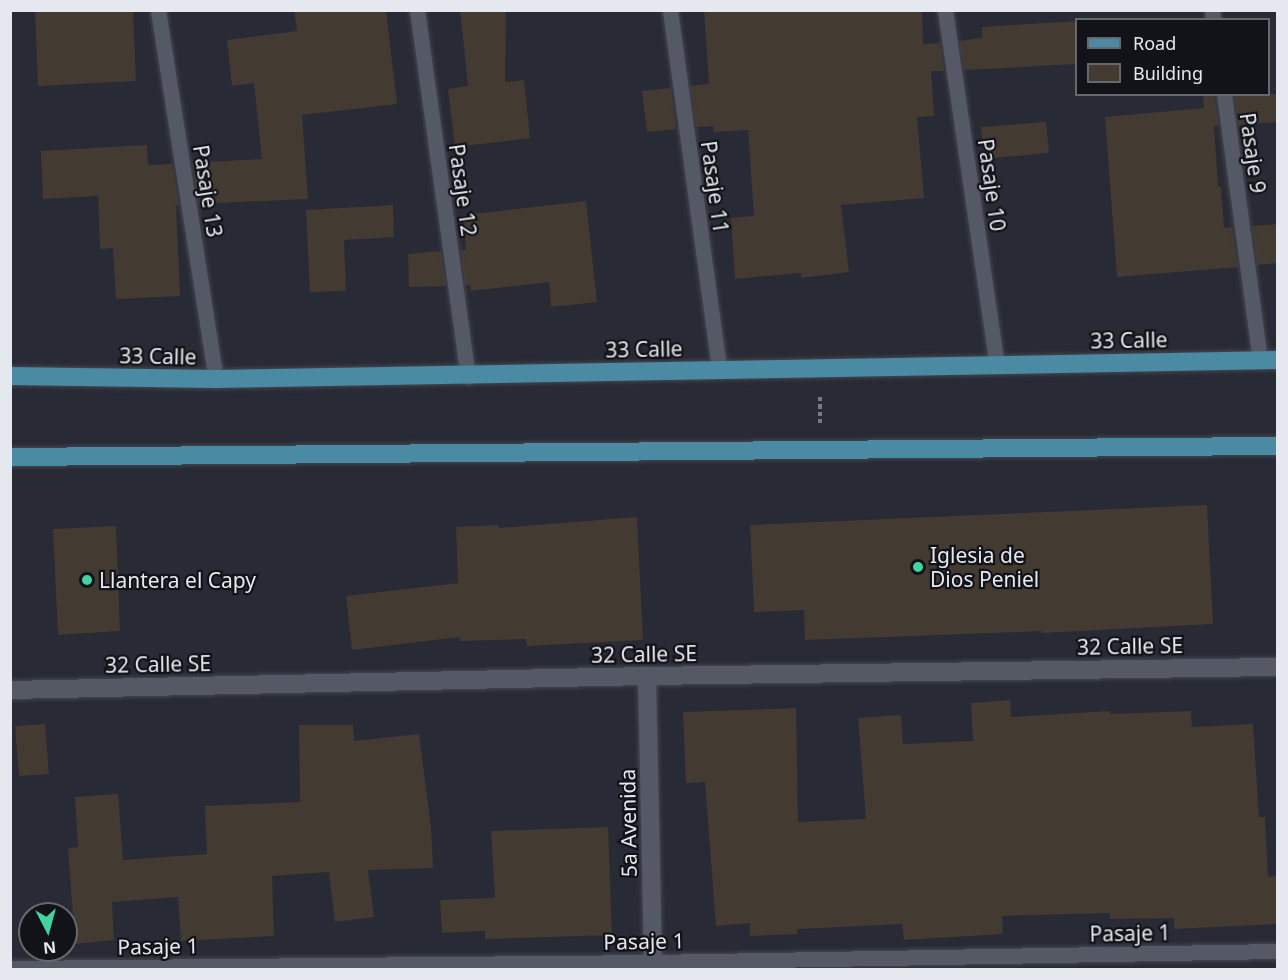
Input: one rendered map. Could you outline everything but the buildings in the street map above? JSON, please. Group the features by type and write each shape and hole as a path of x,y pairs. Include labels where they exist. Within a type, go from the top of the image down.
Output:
{"main road":[{"name":"33 Calle","path":"10,376 216,379 468,376 1269,360"},
{"path":"10,457 1278,446"}],"street":[{"name":"32 Calle SE","path":"10,690 647,676 1278,667"},
{"name":"5a Avenida","path":"647,676 653,966"}],"lane":[{"name":"Pasaje 13","path":"158,10 216,379"},
{"name":"Pasaje 12","path":"417,10 468,376"},
{"name":"Pasaje 11","path":"669,10 720,370"},
{"name":"Pasaje 10","path":"945,10 997,365"},
{"name":"Pasaje 9","path":"1224,96 1269,360"},
{"name":"Pasaje 1","path":"10,968 653,966 1278,951"}],"path":[{"path":"819,369 820,451"}],"place":[{"name":"Iglesia de Dios Peniel","path":"918,567"},
{"name":"Llantera el Capy","path":"87,580"}]}
